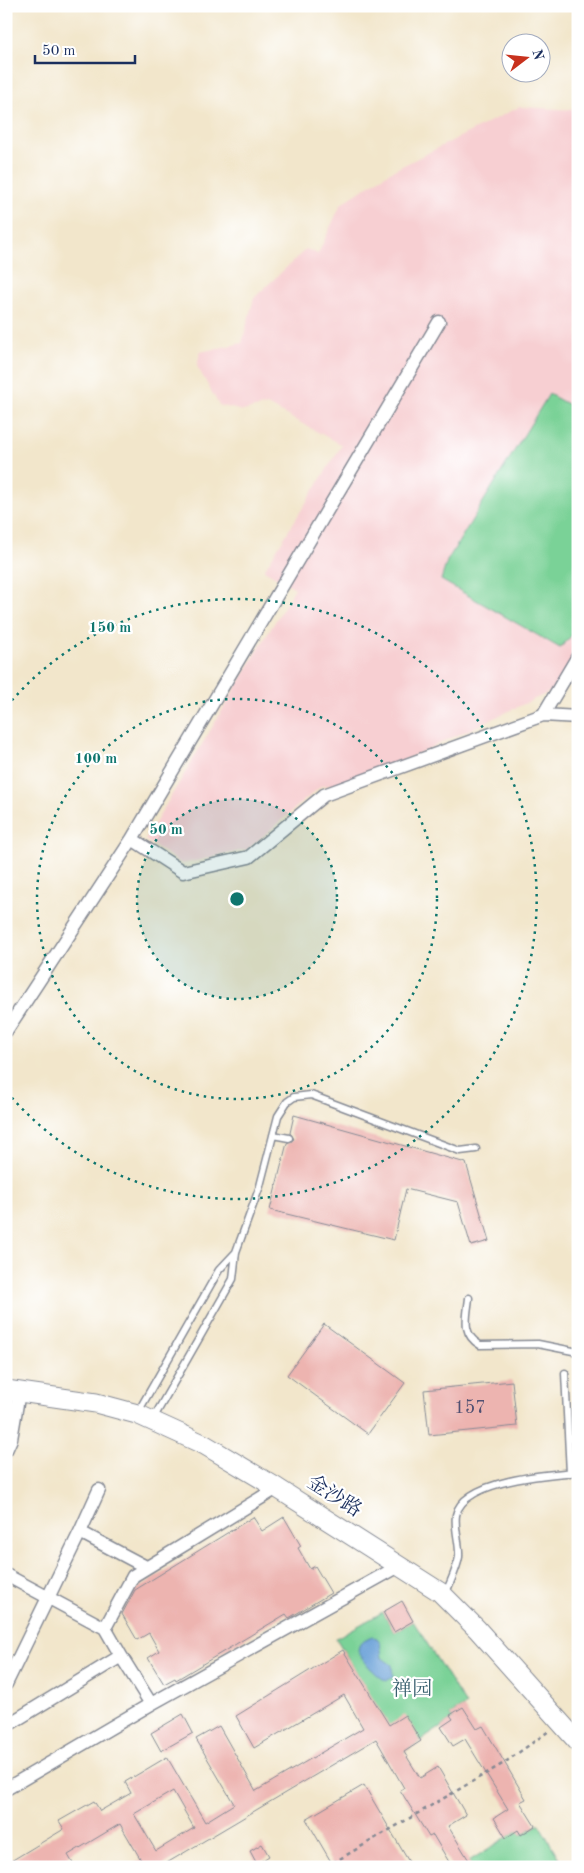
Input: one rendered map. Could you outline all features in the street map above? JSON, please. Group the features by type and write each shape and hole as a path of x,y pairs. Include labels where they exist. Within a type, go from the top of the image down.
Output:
{"main road":[{"name":"金沙路","path":"13,1391 96,1403 145,1417 205,1445 277,1488 401,1565 445,1596 571,1729"}],"street":[{"path":"6,1031 132,839 440,322"},
{"path":"543,715 578,656"},
{"path":"132,839 183,872 249,857 324,795 543,715 578,717"},
{"path":"6,1450 11,1439 13,1391"},
{"path":"105,1628 133,1576 277,1488"},
{"path":"6,1684 99,1490"},
{"path":"80,1532 146,1567"},
{"path":"6,1789 151,1704 401,1565"},
{"path":"6,1574 105,1628 151,1704"},
{"path":"6,1726 121,1656"}],"lane":[{"path":"145,1417 233,1279 236,1252 260,1186 278,1116 287,1102 294,1097 311,1094 460,1151 476,1149"},
{"path":"273,1134 288,1138"},
{"path":"145,1417 219,1270 236,1252"},
{"path":"469,1298 466,1326 468,1335 480,1345 538,1344 578,1352"},
{"path":"445,1596 458,1558 456,1522 461,1503 471,1496 492,1487 517,1479 574,1472 565,1373"}],"path":[{"path":"6,16 9,6"},
{"path":"326,1867 504,1763 536,1742 571,1729"}],"shaded area":[{"path":"519,107 578,110 578,651 556,689 353,784 321,786 248,849 182,864 145,840 295,588 264,570 342,445 267,405 243,411 219,405 197,366 200,352 242,343 254,298 306,249 318,254 341,204 390,172"}],"green space":[{"path":"549,394 578,410 578,625 560,648 441,580 447,561"},
{"name":"禅园","path":"383,1612 394,1632 413,1621 466,1705 450,1715 453,1719 404,1752 336,1638"},
{"path":"539,1824 564,1867 473,1867 469,1861 518,1830 521,1835"}],"water":[{"path":"372,1637 377,1638 380,1642 382,1658 392,1665 393,1677 386,1681 370,1667 358,1650 360,1643"}],"building":[{"path":"294,1115 466,1163 489,1241 471,1246 458,1202 406,1189 394,1240 270,1210 287,1143 294,1139 290,1133"},
{"path":"324,1324 405,1383 368,1434 287,1375"},
{"path":"512,1381 517,1426 429,1435 424,1390"},
{"path":"253,1517 262,1531 284,1517 301,1546 298,1548 310,1569 315,1566 331,1593 289,1618 286,1614 176,1680 175,1678 164,1684 148,1658 159,1651 149,1633 137,1640 122,1614 135,1590"},
{"path":"402,1601 413,1621 394,1632 383,1612"},
{"path":"343,1650 389,1725 405,1715 421,1741 404,1752 420,1778 438,1767 466,1815 448,1826 473,1867 452,1867 433,1835 429,1837 400,1790 404,1788 376,1739 160,1867 129,1867 141,1860 120,1824 68,1855 75,1867 6,1867 6,1864 64,1829 59,1821 94,1801 100,1811 131,1793 125,1782 167,1757 205,1822 234,1804 196,1739 219,1726 256,1791 363,1728 344,1695 254,1748 236,1716","holes":["173,1791 194,1828 156,1851 134,1814"]},
{"path":"463,1707 477,1729 483,1726 526,1799 520,1802 535,1826 521,1835 518,1830 506,1838 494,1818 508,1809 465,1739 453,1746 441,1727 453,1719 450,1715"},
{"path":"183,1714 193,1733 161,1751 151,1733"},
{"path":"364,1785 412,1867 334,1867 306,1819"},
{"path":"262,1844 269,1856 257,1864 250,1851"}]}
